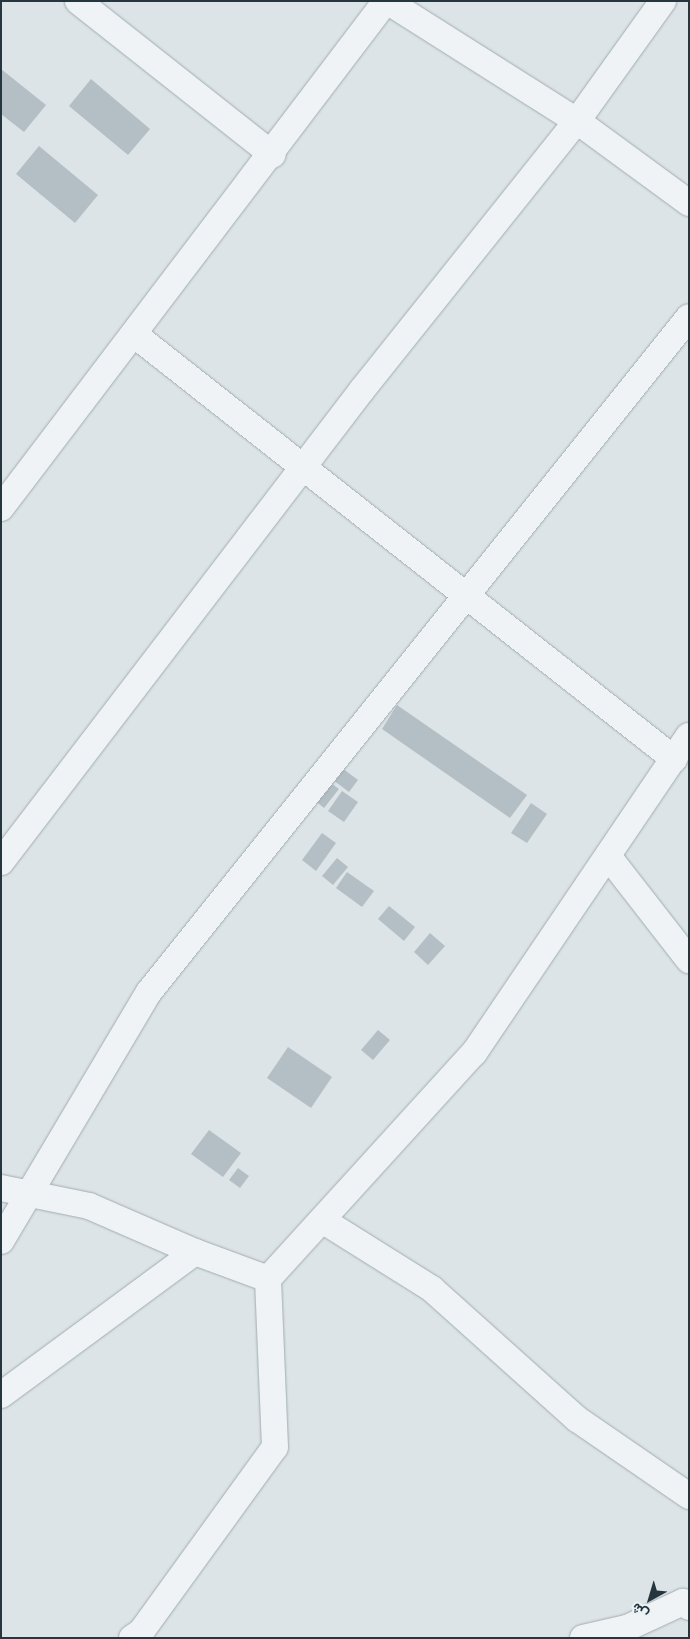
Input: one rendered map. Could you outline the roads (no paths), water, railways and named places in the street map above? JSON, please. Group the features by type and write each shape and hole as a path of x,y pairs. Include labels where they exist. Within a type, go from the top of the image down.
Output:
{"street":[{"path":"78,1 273,155"},
{"path":"1,508 273,155 387,1 577,121 689,203"},
{"path":"1,862 305,465 577,121 663,1"},
{"path":"1,1241 149,992 464,594 689,317"},
{"path":"132,1638 141,1632 275,1447 268,1279 474,1053 684,747 464,594 305,465 134,335"},
{"path":"608,856 689,960"},
{"path":"1,1188 89,1206 194,1252 268,1279"},
{"path":"322,1220 432,1289 577,1419 689,1496"},
{"path":"1,1395 194,1252"},
{"path":"583,1638 627,1628 683,1602 689,1607"}]}
